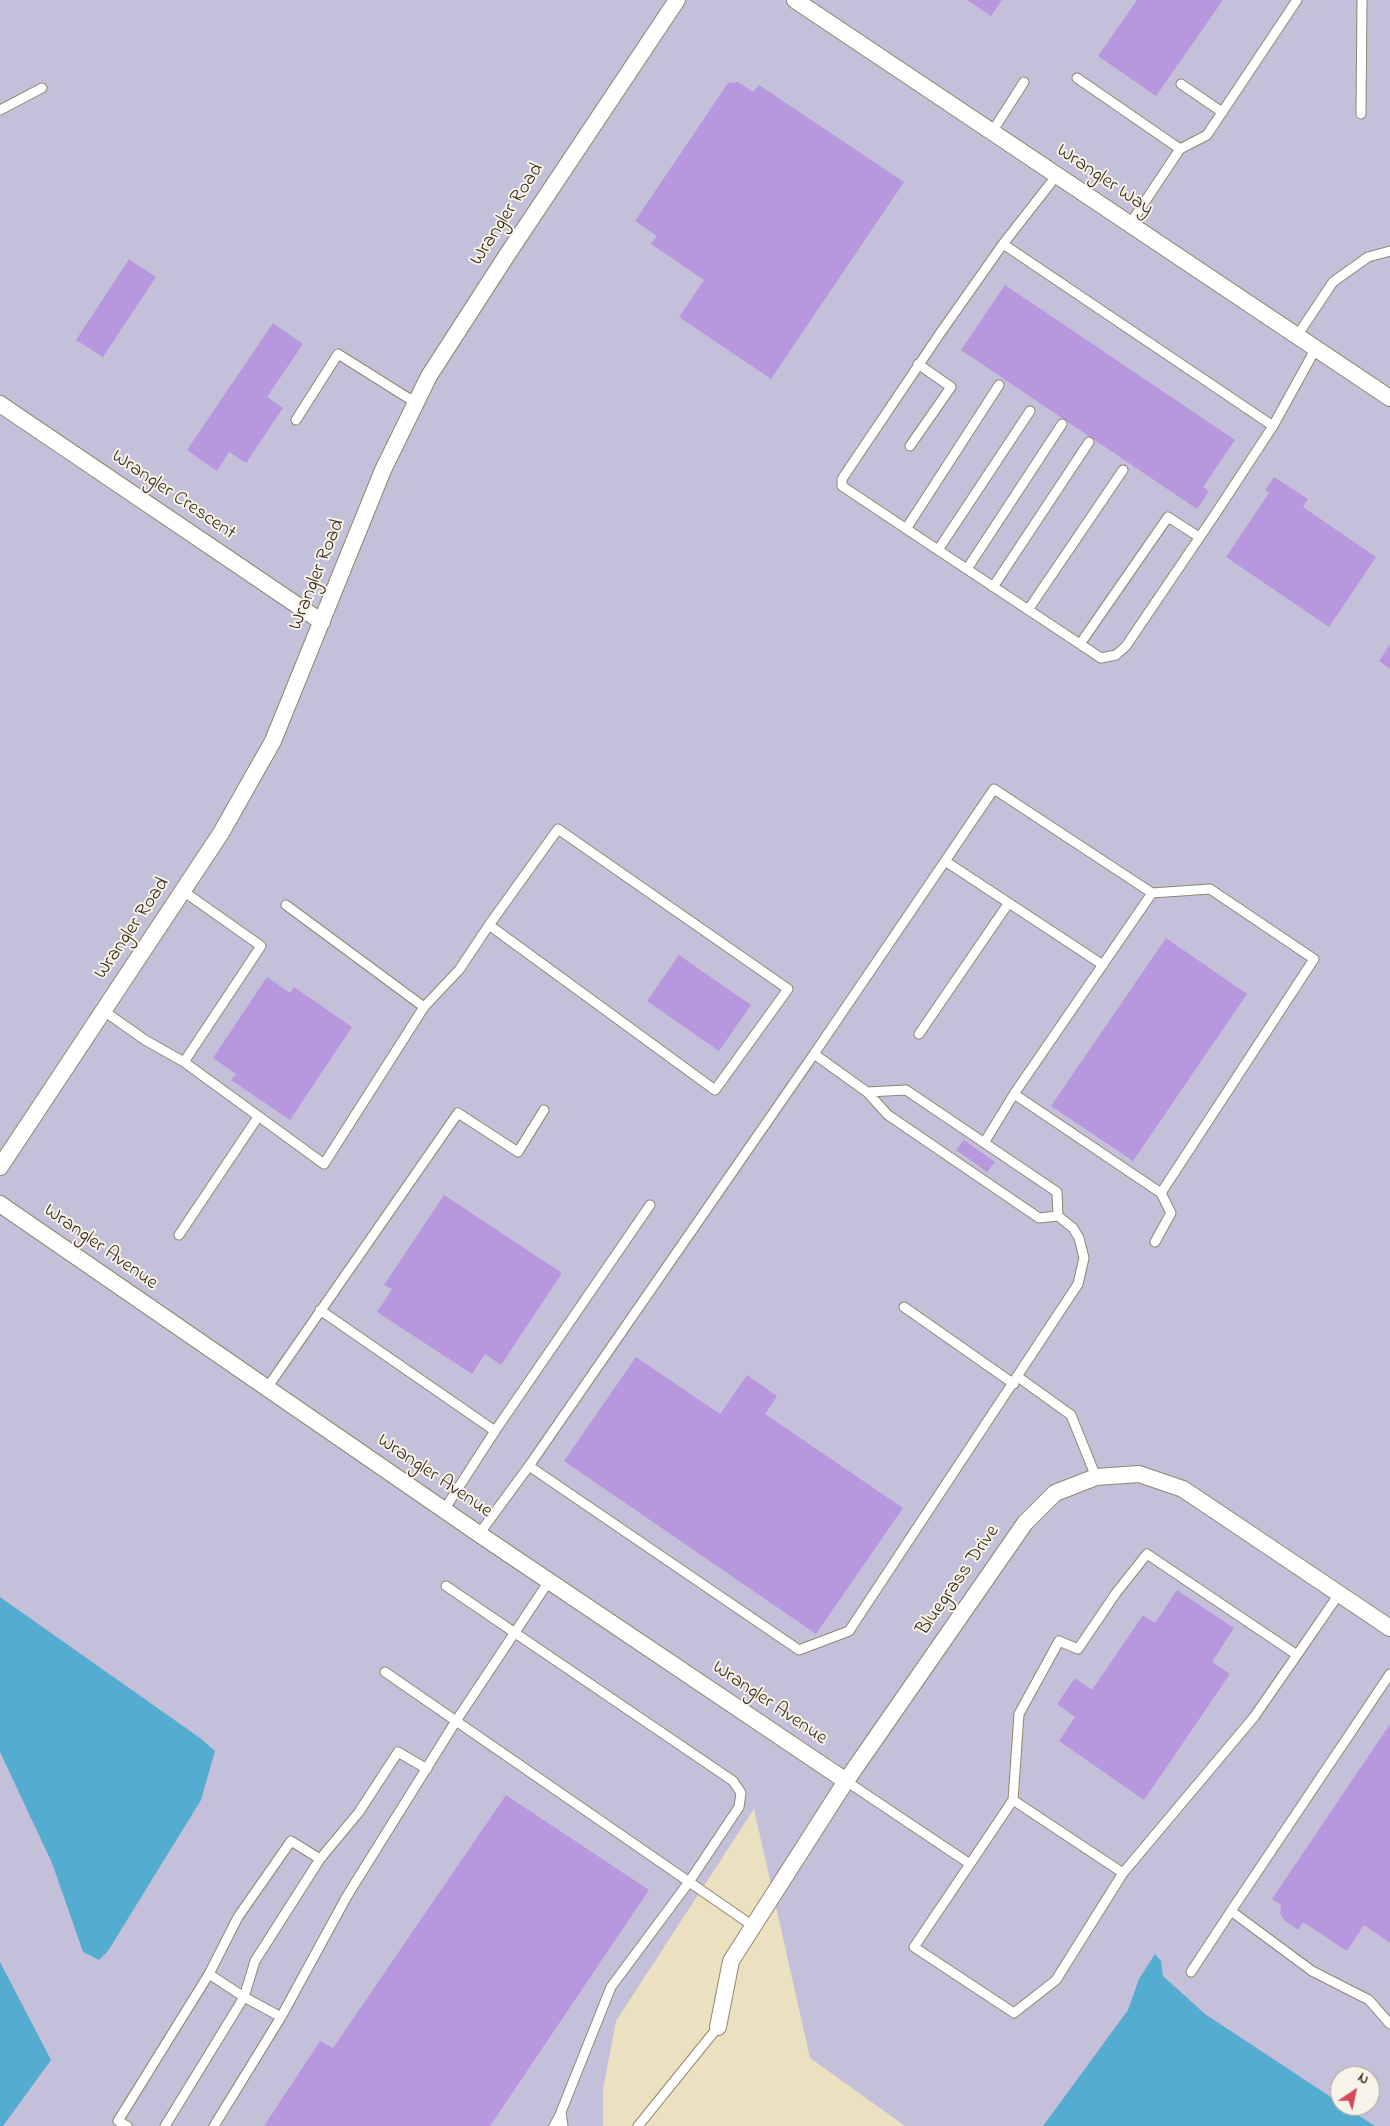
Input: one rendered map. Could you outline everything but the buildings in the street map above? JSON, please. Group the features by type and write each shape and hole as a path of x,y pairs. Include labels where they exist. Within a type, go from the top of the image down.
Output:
{"street":[{"name":"Wrangler Road","path":"0,1167 221,833 273,741 382,470 429,376 507,255 677,0"},
{"name":"Wrangler Way","path":"795,0 1390,398"},
{"name":"Wrangler Crescent","path":"1,406 322,622"},
{"name":"Wrangler Avenue","path":"0,1204 479,1534 846,1781"},
{"name":"Bluegrass Drive","path":"718,2027 730,1961 846,1781 1025,1523 1055,1493 1096,1477 1139,1474 1183,1489 1390,1628"}],"lane":[{"path":"1130,224 1180,150 1206,135 1296,0"},
{"path":"1361,114 1362,0"},
{"path":"1077,78 1180,150"},
{"path":"992,132 1024,82"},
{"path":"1181,84 1222,112"},
{"path":"0,110 42,88"},
{"path":"1057,175 1004,244 918,364 842,479 842,486 906,529 1101,658 1116,655 1126,646 1273,426 1316,348"},
{"path":"1004,244 1273,426"},
{"path":"1297,336 1333,282 1368,257 1390,251"},
{"path":"296,420 338,354 416,403"},
{"path":"910,446 951,387 918,364"},
{"path":"906,529 999,385"},
{"path":"938,550 1030,411"},
{"path":"967,569 1062,424"},
{"path":"993,587 1089,442"},
{"path":"1028,610 1122,470"},
{"path":"1080,644 1168,517 1199,537"},
{"path":"479,1534 529,1466 814,1054 994,789 1152,893 1210,889 1314,959 1162,1193"},
{"path":"104,1011 145,1040 184,1062 324,1164 424,1006 459,970 489,925 558,829 788,989 715,1090 489,925"},
{"path":"945,861 1103,965"},
{"path":"183,891 261,946 184,1062"},
{"path":"984,1143 1014,1094 1152,893"},
{"path":"919,1034 1008,904"},
{"path":"286,905 424,1006"},
{"path":"529,1466 799,1650 848,1631 1078,1284 1084,1258 1079,1238 1072,1228 1058,1216 1039,1218 888,1115 867,1092 814,1054"},
{"path":"867,1092 906,1090 1057,1192 1058,1216"},
{"path":"1014,1094 1162,1193 1171,1213 1155,1242"},
{"path":"267,1388 458,1114 518,1152 544,1110"},
{"path":"179,1235 258,1117"},
{"path":"444,1510 495,1431 650,1205"},
{"path":"904,1308 1071,1416 1096,1477"},
{"path":"320,1310 495,1431"},
{"path":"1297,1655 1147,1554 1116,1592 1078,1649 1059,1642 1019,1714 1013,1800 914,1947 1014,2013 1056,1980 1123,1874 1254,1717 1297,1655 1339,1594"},
{"path":"214,2126 281,2017 347,1896 456,1721 549,1581"},
{"path":"446,1586 734,1781 741,1793 739,1808 689,1882 611,1987 554,2126"},
{"path":"385,1672 753,1926"},
{"path":"1192,1972 1390,1674"},
{"path":"166,2126 244,1997 255,1961 320,1858 359,1812 398,1752 426,1769"},
{"path":"846,1781 970,1864"},
{"path":"1013,1800 1123,1874"},
{"path":"127,2126 118,2120 209,1974 238,1918 292,1841 320,1858"},
{"path":"1231,1911 1312,1971 1369,2000 1390,2024"},
{"path":"209,1974 244,1997 281,2017"},
{"path":"638,2126 718,2027"},
{"path":"561,2112 563,2126"}],"shaded area":[{"path":"0,0 1390,0 1390,2126 905,2126 810,2058 754,1809 616,2021 603,2089 603,2126 0,2126"}],"water":[{"path":"0,1597 200,1738 215,1751 201,1800 108,1951 99,1960 83,1952 52,1863 0,1752"},
{"path":"1155,1954 1161,1961 1163,1976 1205,2014 1330,2096 1330,2116 1360,2116 1375,2126 1043,2126 1128,2010 1139,1979"},
{"path":"0,1962 51,2060 3,2126 0,2126"}]}
